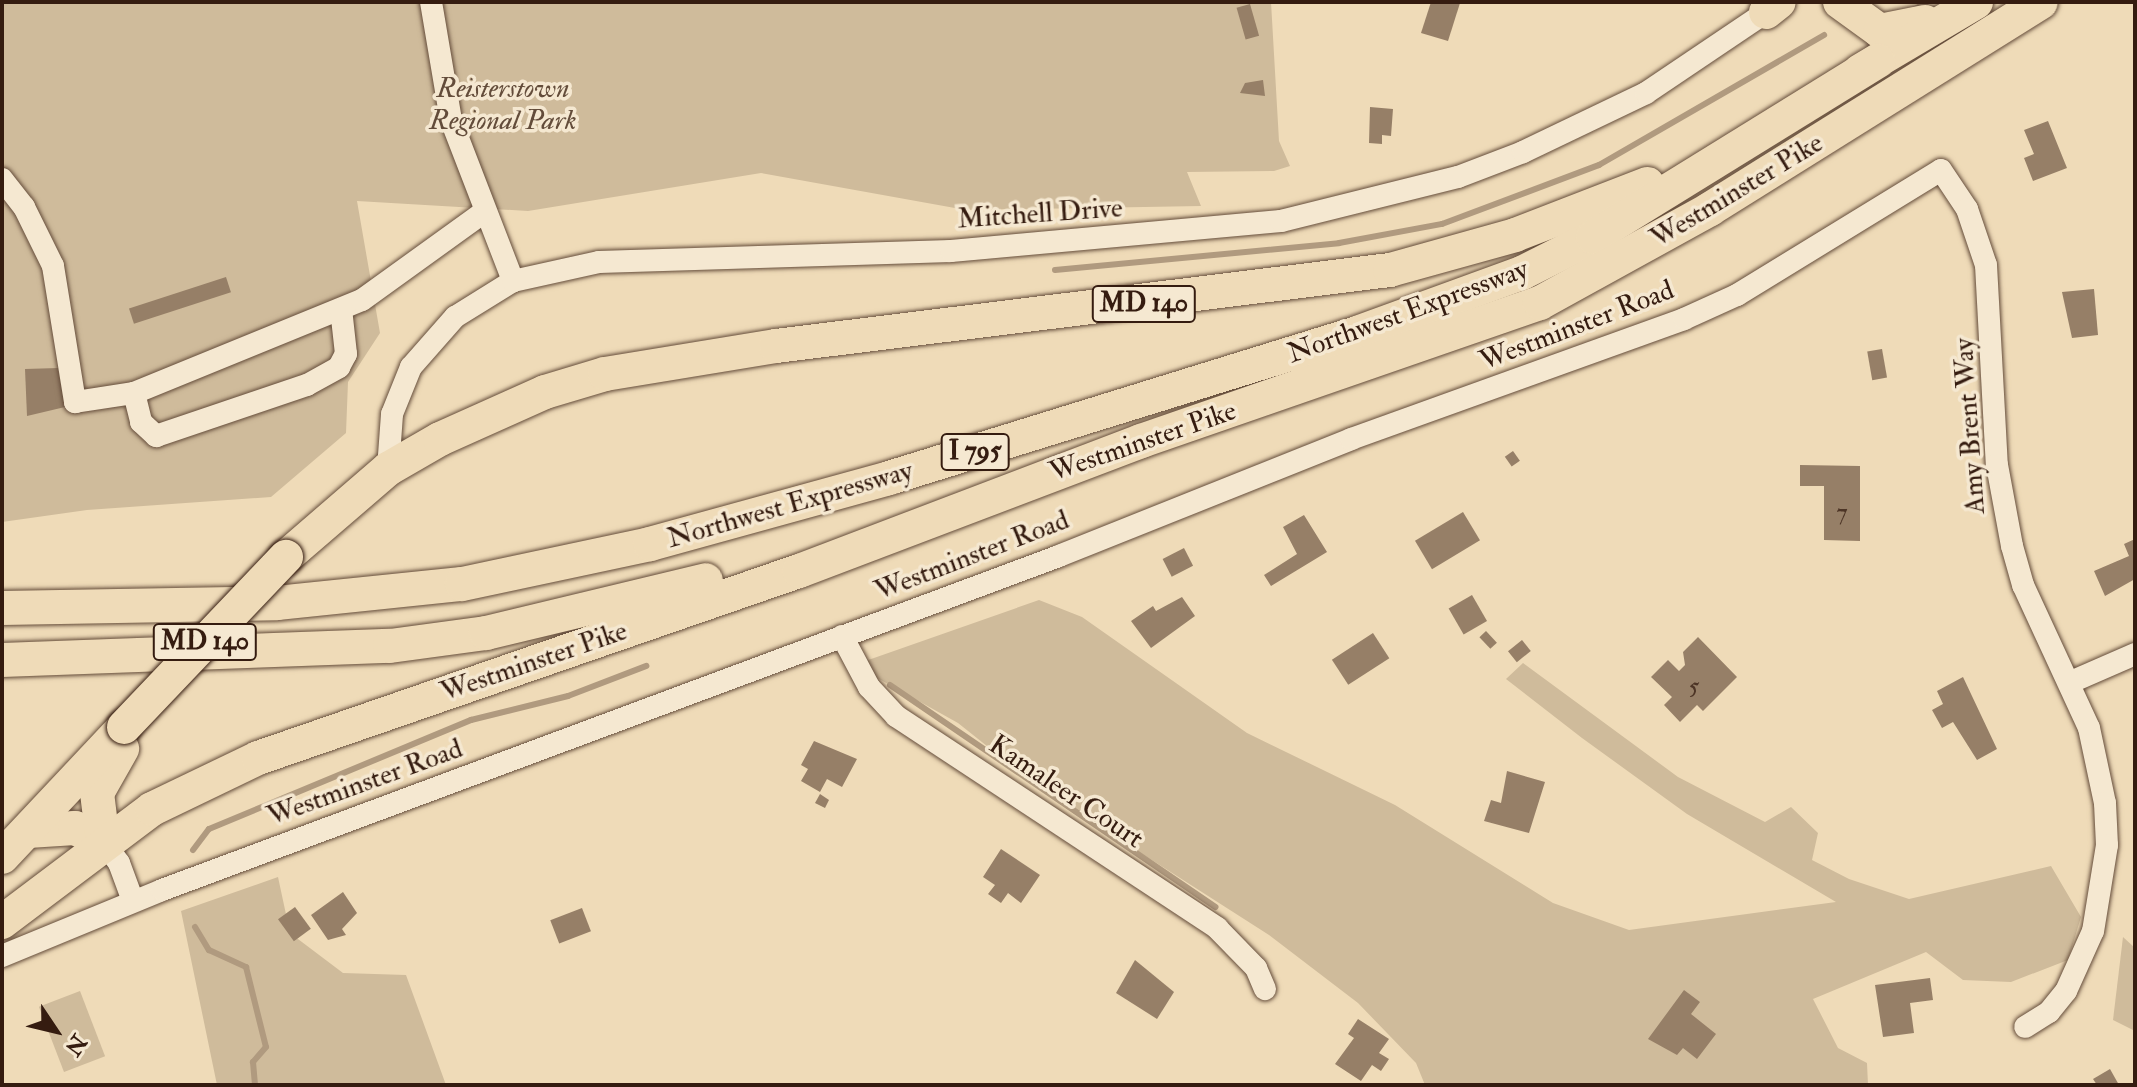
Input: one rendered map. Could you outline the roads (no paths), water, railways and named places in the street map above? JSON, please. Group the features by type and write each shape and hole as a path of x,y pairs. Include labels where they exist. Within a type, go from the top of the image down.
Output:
{"highway":[{"path":"1840,2 1880,31 1970,6"},
{"name":"Westminster Pike","path":"2,922 103,841 152,809 258,758 799,571 1141,441 1540,303 1710,209 2041,2"},
{"name":"Westminster Pike","path":"2,857 134,726 295,558 388,469 497,412 605,374 776,346 1323,281 1459,254 1643,186 1878,61 1970,6"},
{"name":"Northwest Expressway","path":"2,608 277,603 462,584 650,544 919,469 1342,338 1522,273 1593,237 1878,61"},
{"name":"Northwest Expressway","path":"2,660 390,646 486,633 673,590 1141,441"},
{"path":"103,841 97,793 134,726"},
{"path":"28,831 75,828 103,841"}],"street":[{"path":"431,2 451,120 513,281"},
{"name":"Mitchell Drive","path":"388,469 392,414 411,367 455,317 513,281 599,262 839,257 1070,243 1281,221 1458,177 1570,132 1694,64 1772,7"},
{"name":"Westminster Road","path":"2,956 133,901 842,636 1351,439 1684,319 1737,295 1941,170"},
{"name":"Amy Brent Way","path":"1941,170 1967,209 1986,265 1997,465 2012,546 2023,585 2071,682 2089,728 2103,791 2107,845 2102,892 2078,972 2049,1012 2025,1027"},
{"path":"2,179 24,207 53,266 75,402 134,393 362,300 484,212"},
{"path":"134,393 141,422 156,436 307,385 339,367 346,354 341,309"},
{"name":"Kamaleer Court","path":"842,636 869,687 896,716 1217,928 1256,968 1265,989"},
{"path":"2071,682 2135,654"},
{"path":"103,841 119,863 133,901"}],"waterway":[{"path":"1915,9 1927,2"},
{"path":"1055,270 1339,243 1442,224 1599,165 1824,35"},
{"path":"193,850 209,829 471,720 568,696 646,666"},
{"path":"890,685 1215,907"},
{"path":"195,927 209,950 246,967 266,1047 253,1062 255,1085"}],"park label":[{"name":"Reisterstown Regional Park","path":"503,105"}]}
